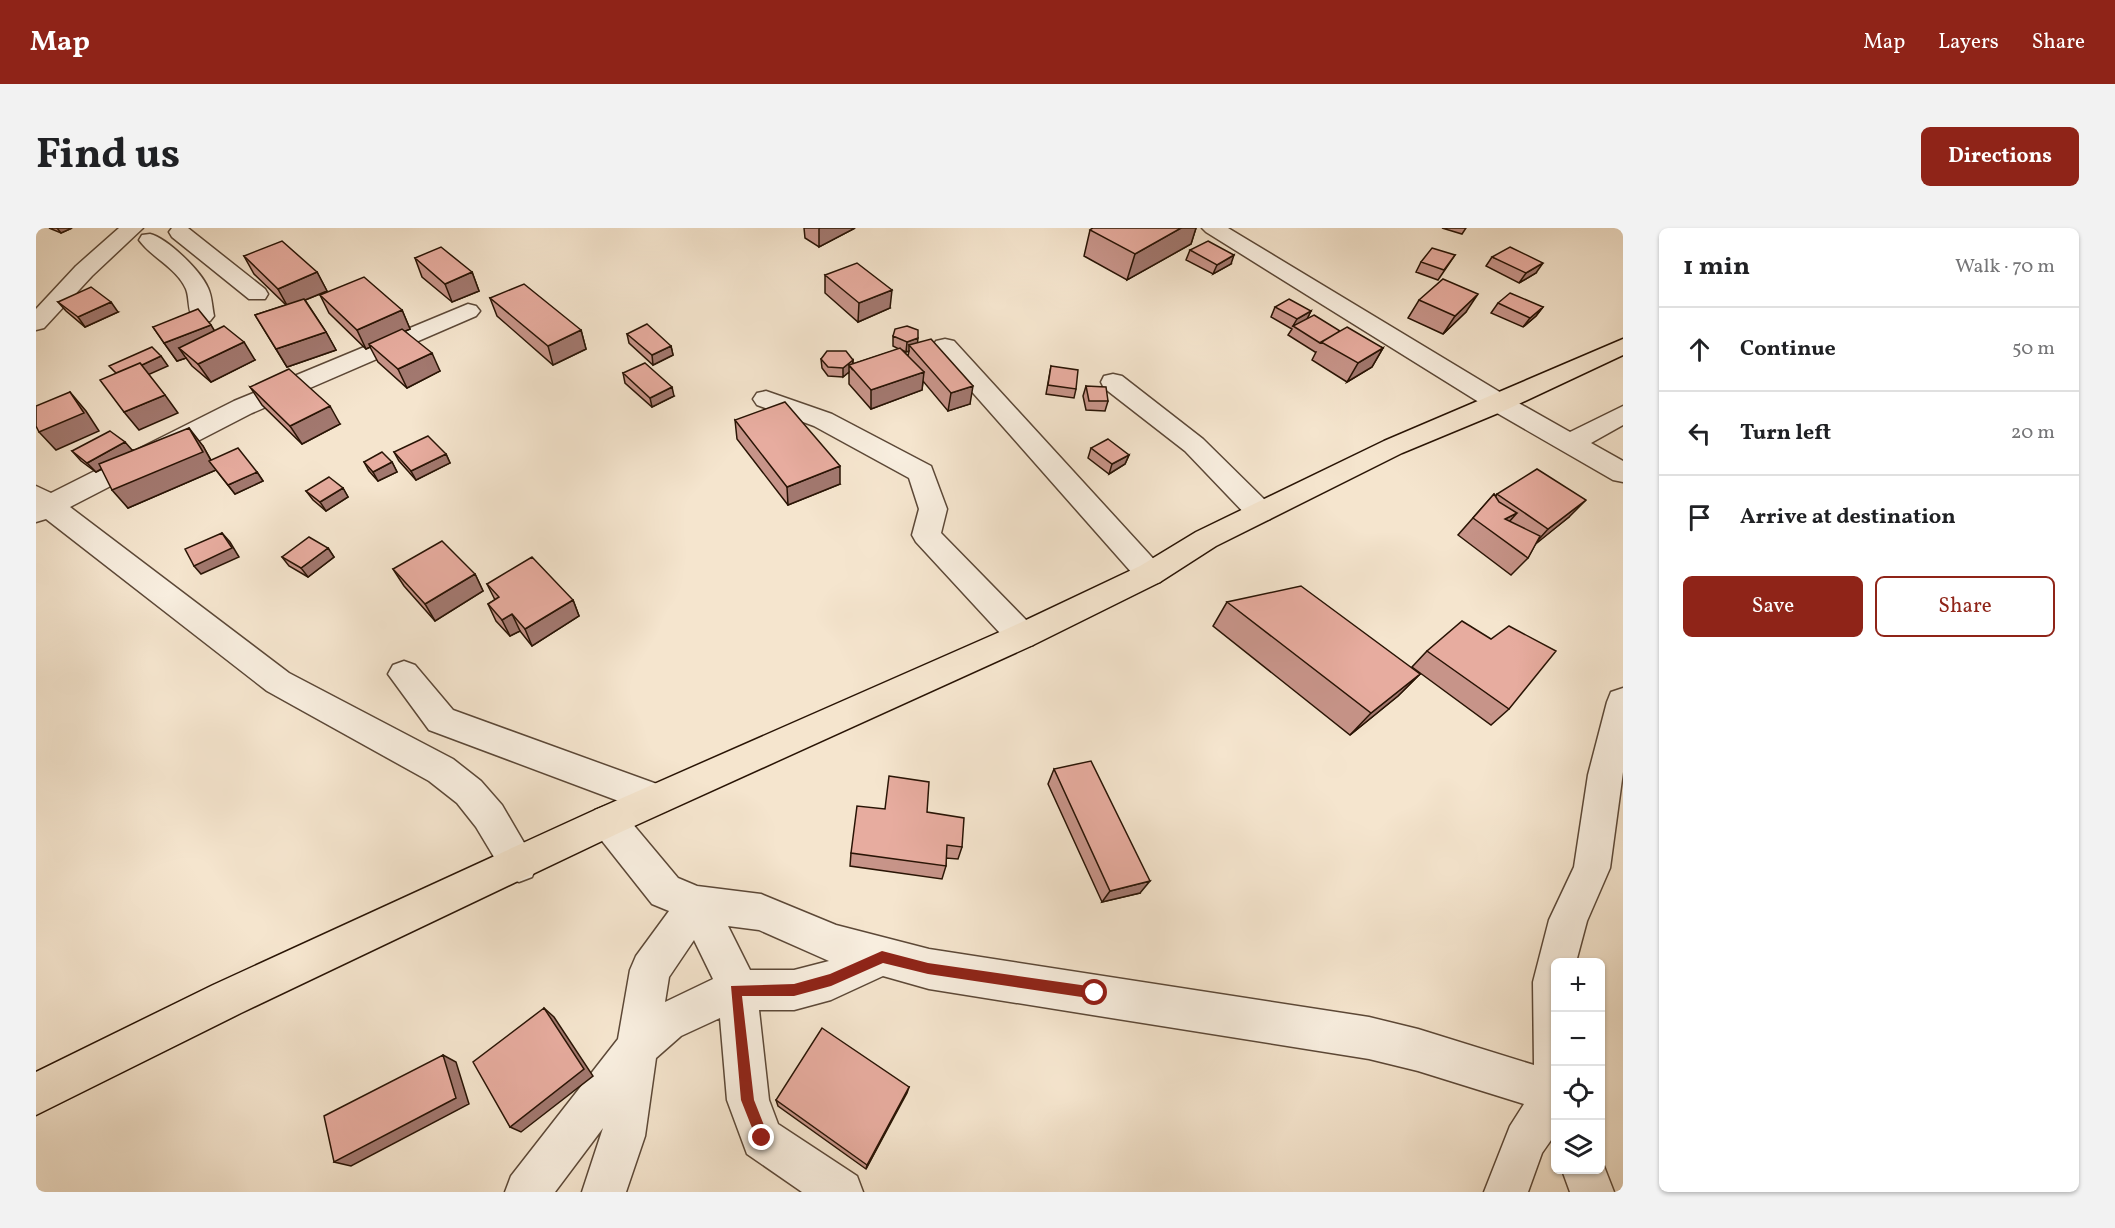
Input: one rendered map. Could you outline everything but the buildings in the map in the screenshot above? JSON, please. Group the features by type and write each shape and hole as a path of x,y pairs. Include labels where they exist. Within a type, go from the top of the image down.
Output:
{"highway":[{"path":"36,1094 227,999 519,865 608,821 1022,636 1150,574 1206,539 1393,447 1499,403 1623,346"}],"street":[{"path":"1213,228 1499,403 1623,473"},
{"path":"36,323 104,253 141,234 187,230 257,294"},
{"path":"141,234 183,269 197,288 201,316"},
{"path":"468,311 243,407 40,504 278,682 441,770 469,792 489,816 519,865"},
{"path":"945,346 1150,574"},
{"path":"1113,382 1194,445 1260,512"},
{"path":"766,399 823,420 921,473 933,508 927,535 1022,636"},
{"path":"1570,443 1623,414"},
{"path":"404,674 441,720 656,799"},
{"path":"1558,958 1568,920 1592,868 1605,775 1623,702"},
{"path":"608,821 665,891 696,904 761,912 834,944 928,969 1369,1038 1418,1050 1551,1090"},
{"path":"696,904 734,979 747,1100 762,1138 841,1192"},
{"path":"604,1192 623,1136 650,969 696,904"},
{"path":"527,1192 637,1048 668,1022 735,990 794,990 831,980 882,957"},
{"path":"1553,1012 1555,1066"},
{"path":"1506,1192 1525,1141 1551,1100"},
{"path":"1585,1174 1592,1192"}],"route":[{"path":"762,1138 747,1100 743,1038 735,990 794,990 831,980 882,957 928,969 1095,993"}]}
